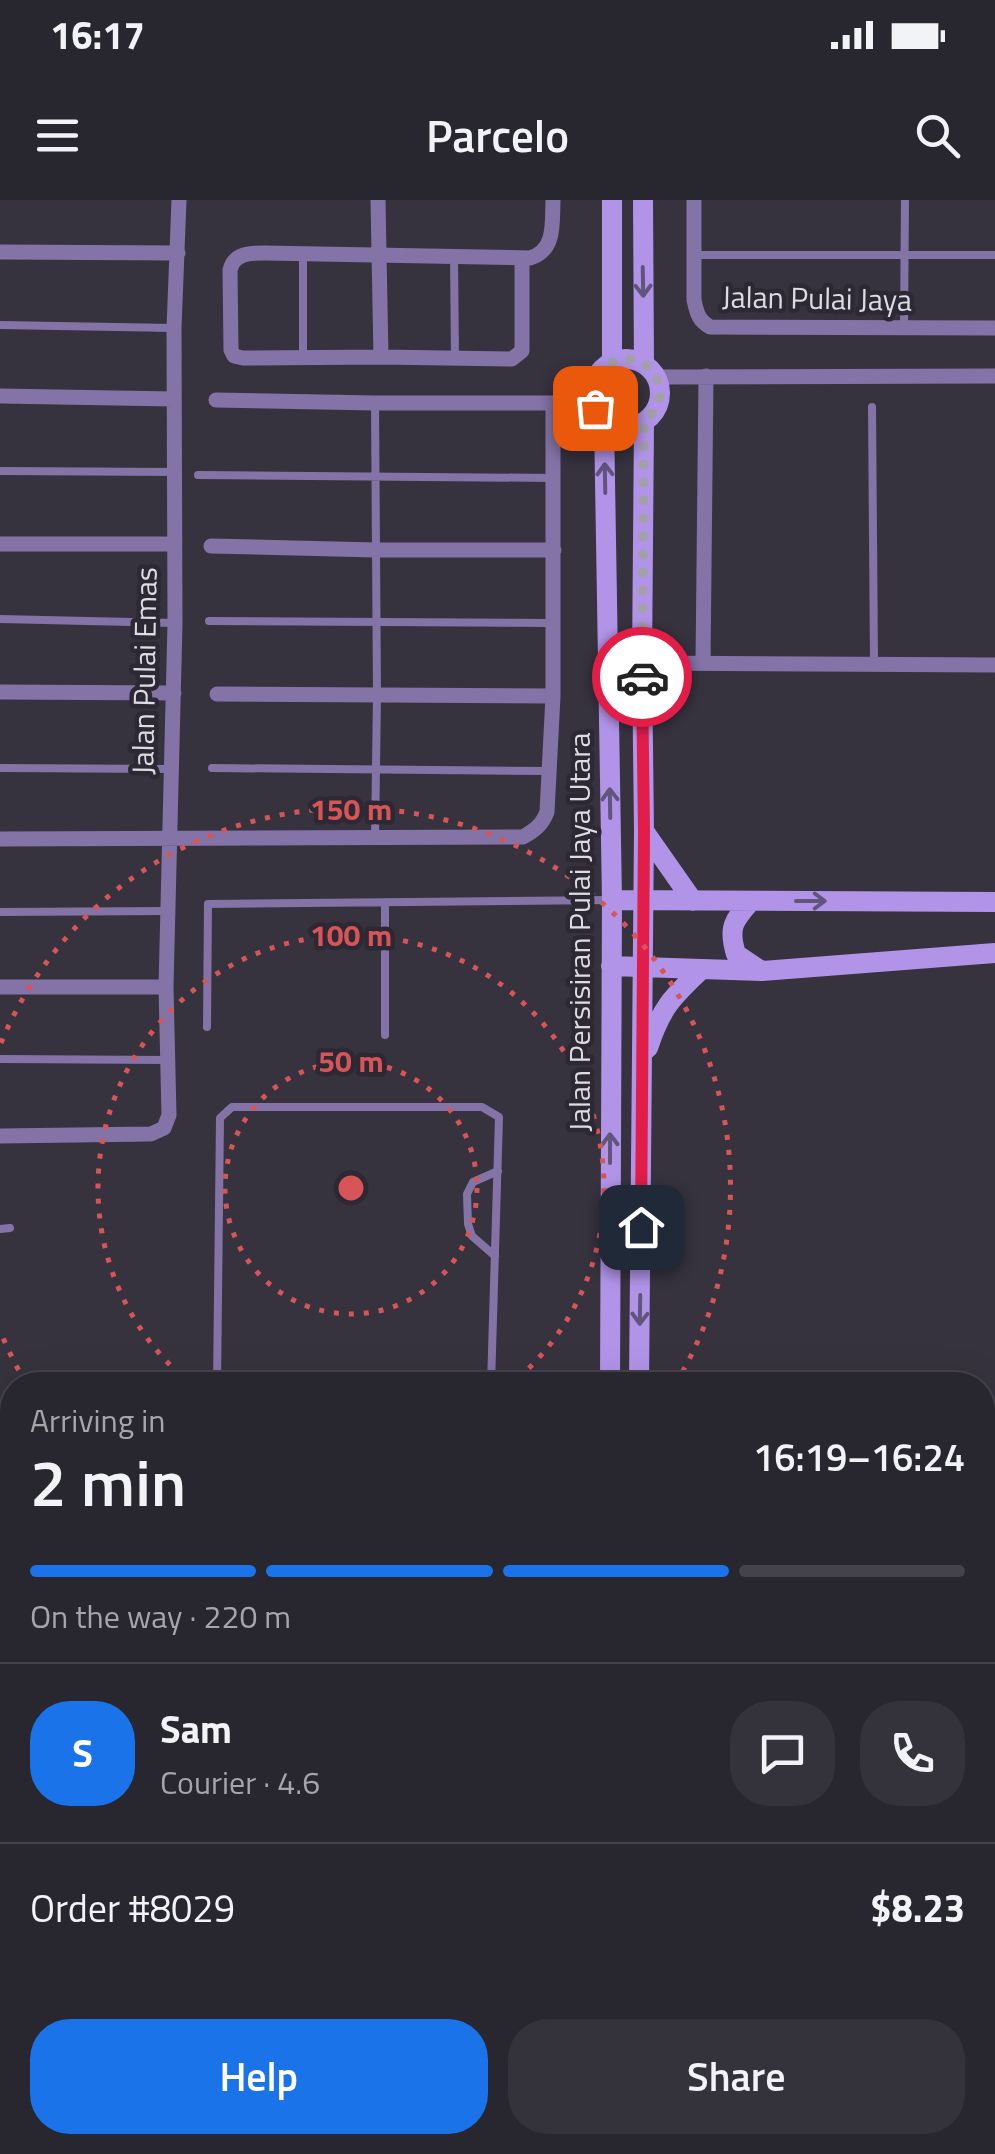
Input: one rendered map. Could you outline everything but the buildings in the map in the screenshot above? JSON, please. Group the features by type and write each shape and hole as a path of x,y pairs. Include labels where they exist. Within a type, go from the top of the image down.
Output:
{"main road":[{"path":"612,200 612,362"},
{"path":"642,200 650,371 660,398 644,422 624,427 598,411 591,395 595,379 605,366 625,359 650,371"},
{"name":"Jalan Persisiran Pulai Jaya Utara","path":"598,411 612,900 610,1372"},
{"name":"Jalan Persisiran Pulai Jaya Utara","path":"639,1372 644,422"},
{"path":"644,831 693,901"},
{"path":"612,900 995,902"},
{"path":"751,901 738,916 730,936 736,954 762,970"},
{"path":"611,966 762,970 995,953"},
{"path":"642,1069 656,1024 669,1000 702,969"}],"street":[{"name":"Jalan Pulai Emas","path":"0,1136 150,1134 164,1128 168,1115 166,986 174,693 178,200"},
{"path":"378,200 381,357"},
{"path":"522,259 522,351 512,359 234,356 230,342 230,270 237,257 378,254 522,259 538,256 551,239 552,200"},
{"name":"Jalan Pulai Jaya","path":"694,200 694,300 697,316 710,327 995,328"},
{"path":"0,252 178,254"},
{"path":"650,371 706,376 995,376"},
{"path":"703,663 706,376"},
{"path":"0,396 174,399"},
{"path":"216,400 553,404 598,411"},
{"path":"0,840 523,837 543,822 547,812 552,696 553,404"},
{"path":"0,544 174,544"},
{"path":"210,546 554,550"},
{"path":"642,663 995,665"},
{"path":"0,692 174,693"},
{"path":"217,694 552,696"},
{"path":"0,987 166,986"}],"lane":[{"path":"904,328 905,200"},
{"path":"303,254 303,358"},
{"path":"693,255 995,255"},
{"path":"454,256 455,359"},
{"path":"0,325 174,328"},
{"path":"375,403 375,839"},
{"path":"872,406 874,664"},
{"path":"0,471 175,472"},
{"path":"198,474 554,478"},
{"path":"0,618 174,624"},
{"path":"209,621 553,624"},
{"path":"0,768 171,769"},
{"path":"212,768 549,771"},
{"path":"207,1027 208,904 612,900"},
{"path":"385,904 385,1035"},
{"path":"0,912 168,911"},
{"path":"0,1059 167,1060"},
{"path":"217,1372 220,1118 232,1107 482,1107 499,1117 492,1372"},
{"path":"496,1256 472,1236 467,1194 473,1182 498,1171"}],"way so far":[{"path":"595,408 592,386 599,372 612,362 638,361 656,377 660,398 644,422 642,677"}],"route":[{"path":"641,1227 642,677"}]}
